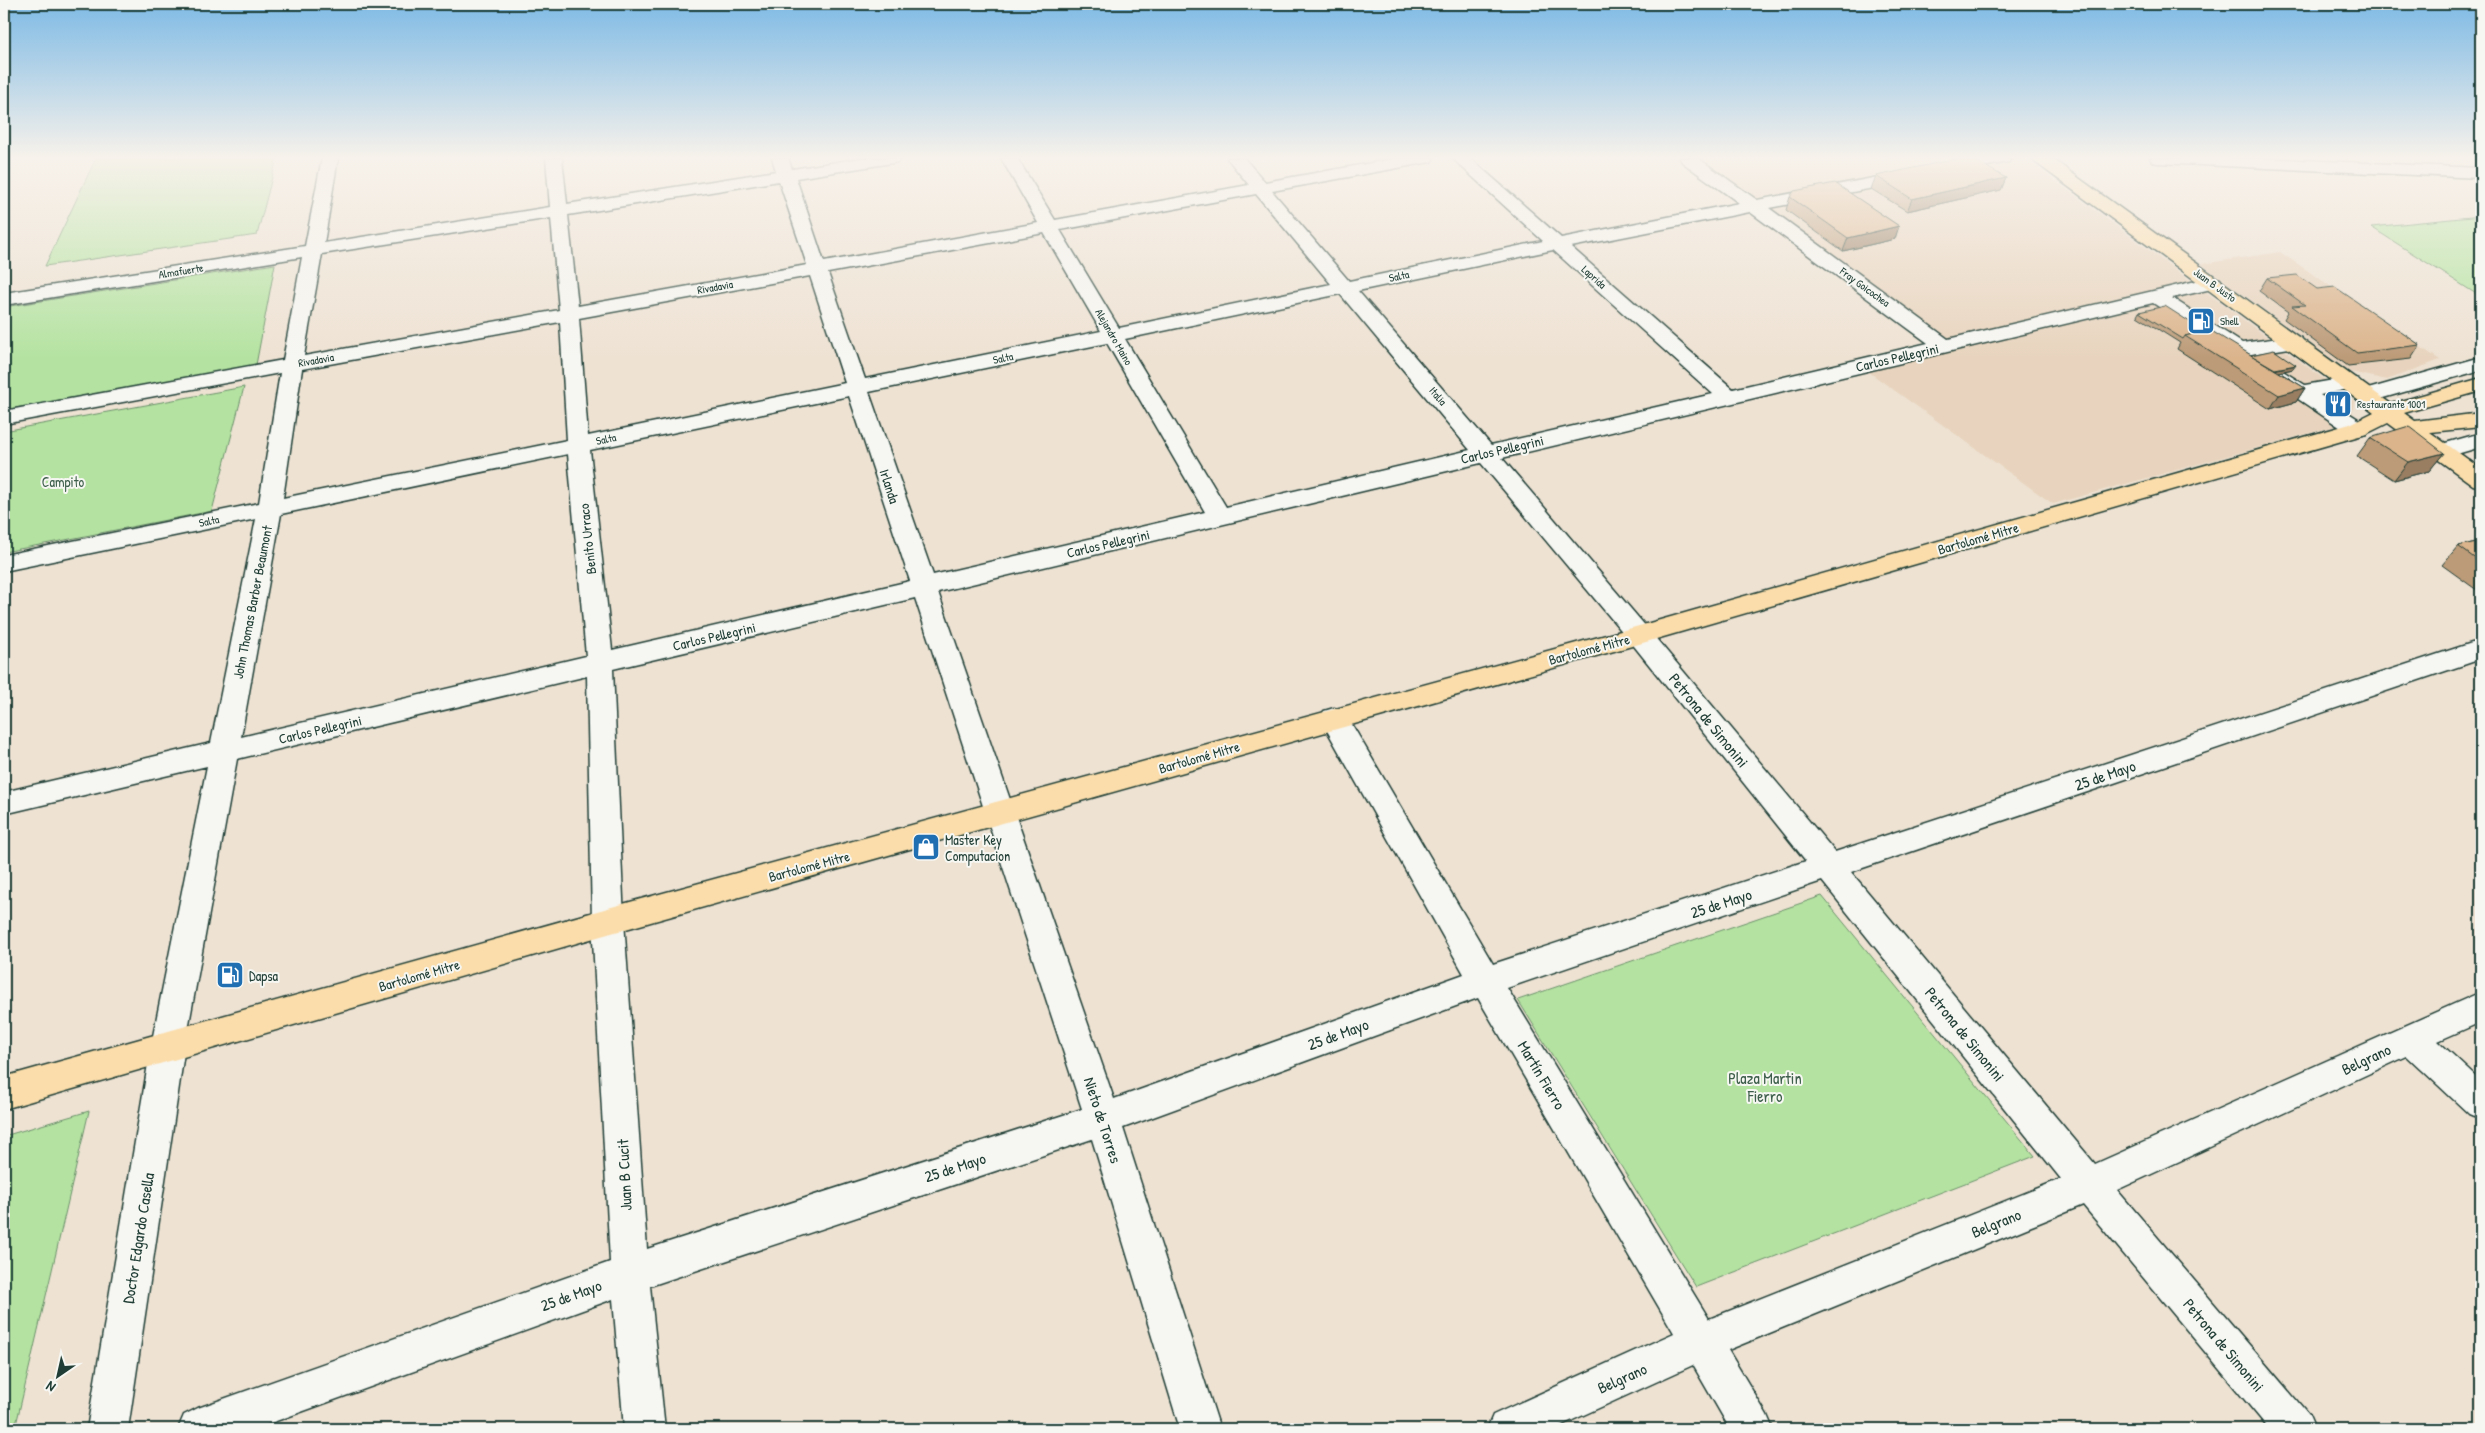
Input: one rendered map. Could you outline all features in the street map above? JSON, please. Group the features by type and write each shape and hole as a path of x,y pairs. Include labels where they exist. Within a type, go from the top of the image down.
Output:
{"main road":[{"name":"Juan B Justo","path":"2133,225 2481,480"},
{"name":"Bartolomé Mitre","path":"4,1093 608,921 1000,814 1334,718 1639,635 2358,429 2378,421 2379,404 2481,384"},
{"path":"2412,428 2481,420"}],"street":[{"name":"John Thomas Barber Beaumont","path":"168,1046 270,508 292,365 318,225"},
{"name":"Almafuerte","path":"4,299 468,225"},
{"name":"Benito Urraco","path":"560,225 578,445 600,663 608,921"},
{"name":"Irlanda","path":"803,225 1000,814"},
{"name":"Rivadavia","path":"4,417 1055,225"},
{"name":"Italia","path":"1292,225 1487,453 1639,635"},
{"name":"Laprida","path":"1535,225 1728,397"},
{"name":"Salta","path":"4,563 1655,225"},
{"name":"Fray Goicochea","path":"1779,225 1945,346"},
{"name":"Alejandro Maino","path":"1049,226 1220,517"},
{"name":"Carlos Pellegrini","path":"4,803 2213,283"},
{"path":"2155,296 2358,429"},
{"path":"2239,350 2294,342"},
{"path":"2379,404 2481,363"},
{"path":"2301,392 2351,384"},
{"path":"2443,451 2481,440"},
{"name":"Petrona de Simonini","path":"1639,635 2089,1185 2295,1429"},
{"name":"25 de Mayo","path":"198,1429 630,1274 1103,1119 1485,981 2481,649"},
{"name":"Martín Fierro","path":"1334,718 1485,981 1753,1429"},
{"name":"Nieto de Torres","path":"1000,814 1103,1119 1200,1429"},
{"name":"Juan B Cucit","path":"608,921 630,1274 644,1429"},
{"name":"Belgrano","path":"1507,1429 1702,1341 2089,1185 2481,1006"},
{"path":"2411,1038 2481,1103"},
{"name":"Doctor Edgardo Casella","path":"107,1429 168,1046"}],"shaded area":[{"path":"1786,225 2115,225 2354,401 2351,422 2053,504 1866,370 1958,349"},
{"path":"2280,252 2440,360 2387,380 2350,372 2201,264"}],"green space":[{"path":"64,225 260,225 257,235 45,266"},
{"path":"2392,225 2481,225 2481,297 2371,227"},
{"path":"275,264 256,365 4,410 4,307"},
{"name":"Campito","path":"244,387 212,511 4,552 4,431"},
{"name":"Plaza Martin Fierro","path":"1822,896 2035,1156 1696,1287 1518,1000"},
{"path":"89,1111 15,1429 4,1429 4,1136"}],"building":[{"path":"1829,225 1899,226 1848,238"},
{"path":"2297,275 2317,289 2335,287 2420,345 2357,353 2292,306 2305,305 2267,278"},
{"path":"2165,306 2204,331 2185,336 2183,339 2139,312"},
{"path":"2210,330 2305,388 2279,395 2185,336"},
{"path":"2274,350 2296,365 2275,369 2251,355"},
{"path":"2409,426 2444,453 2408,462 2370,438"},
{"path":"2481,541 2481,563 2458,546"}],"place":[{"name":"Shell","path":"2201,321"},
{"name":"Restaurante 1001","path":"2338,404"},
{"name":"Master Key Computacion","path":"926,847"},
{"name":"Dapsa","path":"230,975"}]}
